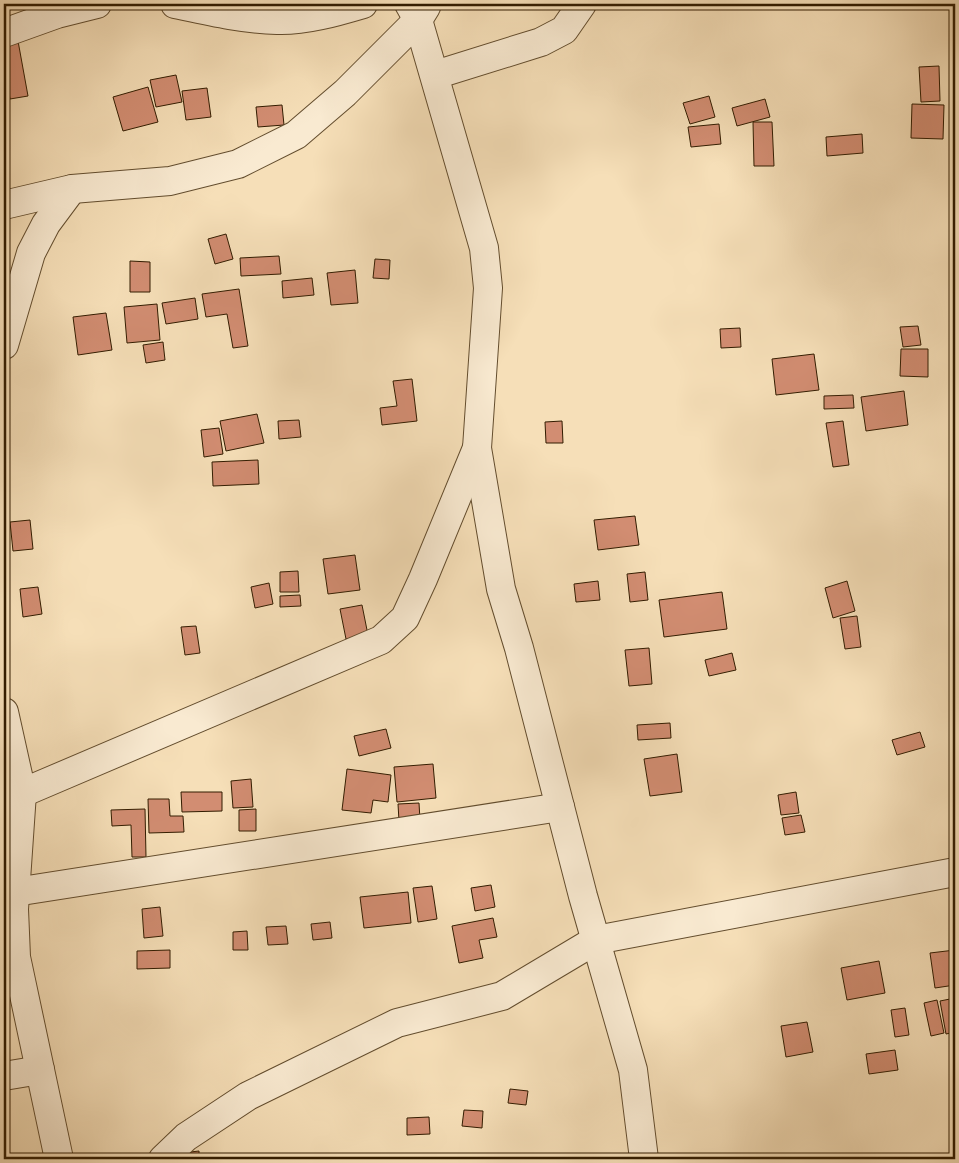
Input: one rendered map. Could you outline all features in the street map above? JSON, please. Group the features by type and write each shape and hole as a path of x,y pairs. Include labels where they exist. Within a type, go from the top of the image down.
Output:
{"street":[{"path":"4,33 58,14 96,4"},
{"path":"175,4 233,16 278,20 308,18 364,4"},
{"path":"435,75 541,42 564,30 586,5"},
{"path":"419,9 435,75 484,248 487,280 477,448 501,589 519,648 560,807 633,1070 644,1159"},
{"path":"4,206 72,190 170,181 238,164 296,135 345,93 419,9"},
{"path":"4,345 31,253 46,224 72,190"},
{"path":"22,793 381,640 405,618 477,448"},
{"path":"4,721 22,793 15,892 14,936 16,957 59,1159"},
{"path":"15,892 560,807"},
{"path":"163,1159 186,1137 248,1096 397,1023 502,996 596,940 955,872"},
{"path":"4,1076 40,1070"}],"building":[{"path":"18,41 28,96 10,99 4,65 4,44"},
{"path":"939,66 940,101 921,102 919,67"},
{"path":"176,75 182,102 156,107 150,80"},
{"path":"148,87 158,122 123,131 113,97"},
{"path":"207,88 211,117 186,120 182,91"},
{"path":"709,96 715,117 690,124 683,103"},
{"path":"765,99 770,117 737,126 732,108"},
{"path":"912,104 944,105 943,139 911,138"},
{"path":"282,105 284,125 258,127 256,107"},
{"path":"753,122 772,122 774,166 754,166"},
{"path":"719,124 721,144 691,147 688,127"},
{"path":"862,134 863,153 827,156 826,137"},
{"path":"226,234 233,259 215,264 208,239"},
{"path":"279,256 281,274 241,276 240,258"},
{"path":"375,259 390,260 389,279 373,278"},
{"path":"130,261 150,262 150,292 130,292"},
{"path":"355,270 358,303 331,305 327,273"},
{"path":"312,278 314,295 283,298 282,281"},
{"path":"239,289 248,346 233,348 227,314 206,317 202,294"},
{"path":"195,298 198,319 166,324 162,303"},
{"path":"157,304 160,340 127,343 124,307"},
{"path":"106,313 112,350 78,355 73,317"},
{"path":"918,326 921,345 903,347 900,327"},
{"path":"740,328 741,347 721,348 720,329"},
{"path":"163,342 165,360 146,363 143,345"},
{"path":"901,349 928,349 928,377 900,376"},
{"path":"814,354 819,390 776,395 772,359"},
{"path":"412,379 417,421 382,425 380,408 397,406 393,381"},
{"path":"904,391 908,425 866,431 861,397"},
{"path":"853,395 854,408 824,409 824,396"},
{"path":"257,414 264,443 226,451 220,421"},
{"path":"299,420 301,437 279,439 278,421"},
{"path":"562,421 563,443 546,443 545,422"},
{"path":"843,421 849,465 833,467 826,423"},
{"path":"219,428 223,454 204,457 201,430"},
{"path":"258,460 259,484 213,486 212,462"},
{"path":"635,516 639,545 598,550 594,520"},
{"path":"30,520 33,549 13,551 10,522"},
{"path":"355,555 360,590 328,594 323,559"},
{"path":"298,571 299,592 280,592 280,572"},
{"path":"645,572 648,600 630,602 627,574"},
{"path":"598,581 600,600 576,602 574,584"},
{"path":"847,581 855,611 833,618 825,588"},
{"path":"269,583 273,604 255,608 251,587"},
{"path":"38,587 42,614 23,617 20,589"},
{"path":"722,592 727,629 664,637 659,600"},
{"path":"300,595 301,606 280,607 280,596"},
{"path":"362,605 368,635 346,639 340,609"},
{"path":"857,616 861,647 845,649 840,618"},
{"path":"196,626 200,653 185,655 181,627"},
{"path":"649,648 652,684 629,686 625,650"},
{"path":"732,653 736,670 709,676 705,660"},
{"path":"670,723 671,738 638,740 637,725"},
{"path":"386,729 391,748 359,756 354,736"},
{"path":"920,732 925,747 897,755 892,740"},
{"path":"677,754 682,792 650,796 644,759"},
{"path":"433,764 436,798 397,802 394,767"},
{"path":"347,769 391,775 388,802 373,800 371,813 342,810"},
{"path":"251,779 253,807 233,808 231,781"},
{"path":"181,792 222,792 222,811 182,812"},
{"path":"796,792 799,813 781,815 778,795"},
{"path":"148,799 169,799 170,816 183,816 184,832 149,833"},
{"path":"419,803 420,820 399,821 398,804"},
{"path":"145,809 146,857 132,857 131,825 112,826 111,810"},
{"path":"256,809 256,831 239,831 239,810"},
{"path":"801,815 805,832 785,835 782,818"},
{"path":"491,885 495,907 475,911 471,888"},
{"path":"432,886 437,919 418,922 413,888"},
{"path":"408,892 411,923 364,928 360,897"},
{"path":"160,907 163,936 144,938 142,909"},
{"path":"493,918 497,937 479,940 483,958 459,963 452,926"},
{"path":"330,922 332,938 313,940 311,924"},
{"path":"286,926 288,944 268,945 266,927"},
{"path":"247,931 248,950 233,950 233,932"},
{"path":"170,950 170,968 137,969 137,951"},
{"path":"955,950 955,985 935,988 930,953"},
{"path":"879,961 885,993 847,1000 841,968"},
{"path":"955,998 955,1032 946,1034 940,1001"},
{"path":"937,1000 944,1033 931,1036 924,1003"},
{"path":"905,1008 909,1035 895,1037 891,1010"},
{"path":"807,1022 813,1052 786,1057 781,1026"},
{"path":"895,1050 898,1070 869,1074 866,1054"},
{"path":"510,1089 528,1091 526,1105 508,1103"},
{"path":"464,1110 483,1111 482,1128 462,1126"},
{"path":"429,1117 430,1134 407,1135 407,1118"},
{"path":"199,1151 199,1159 183,1159 182,1153"}]}
